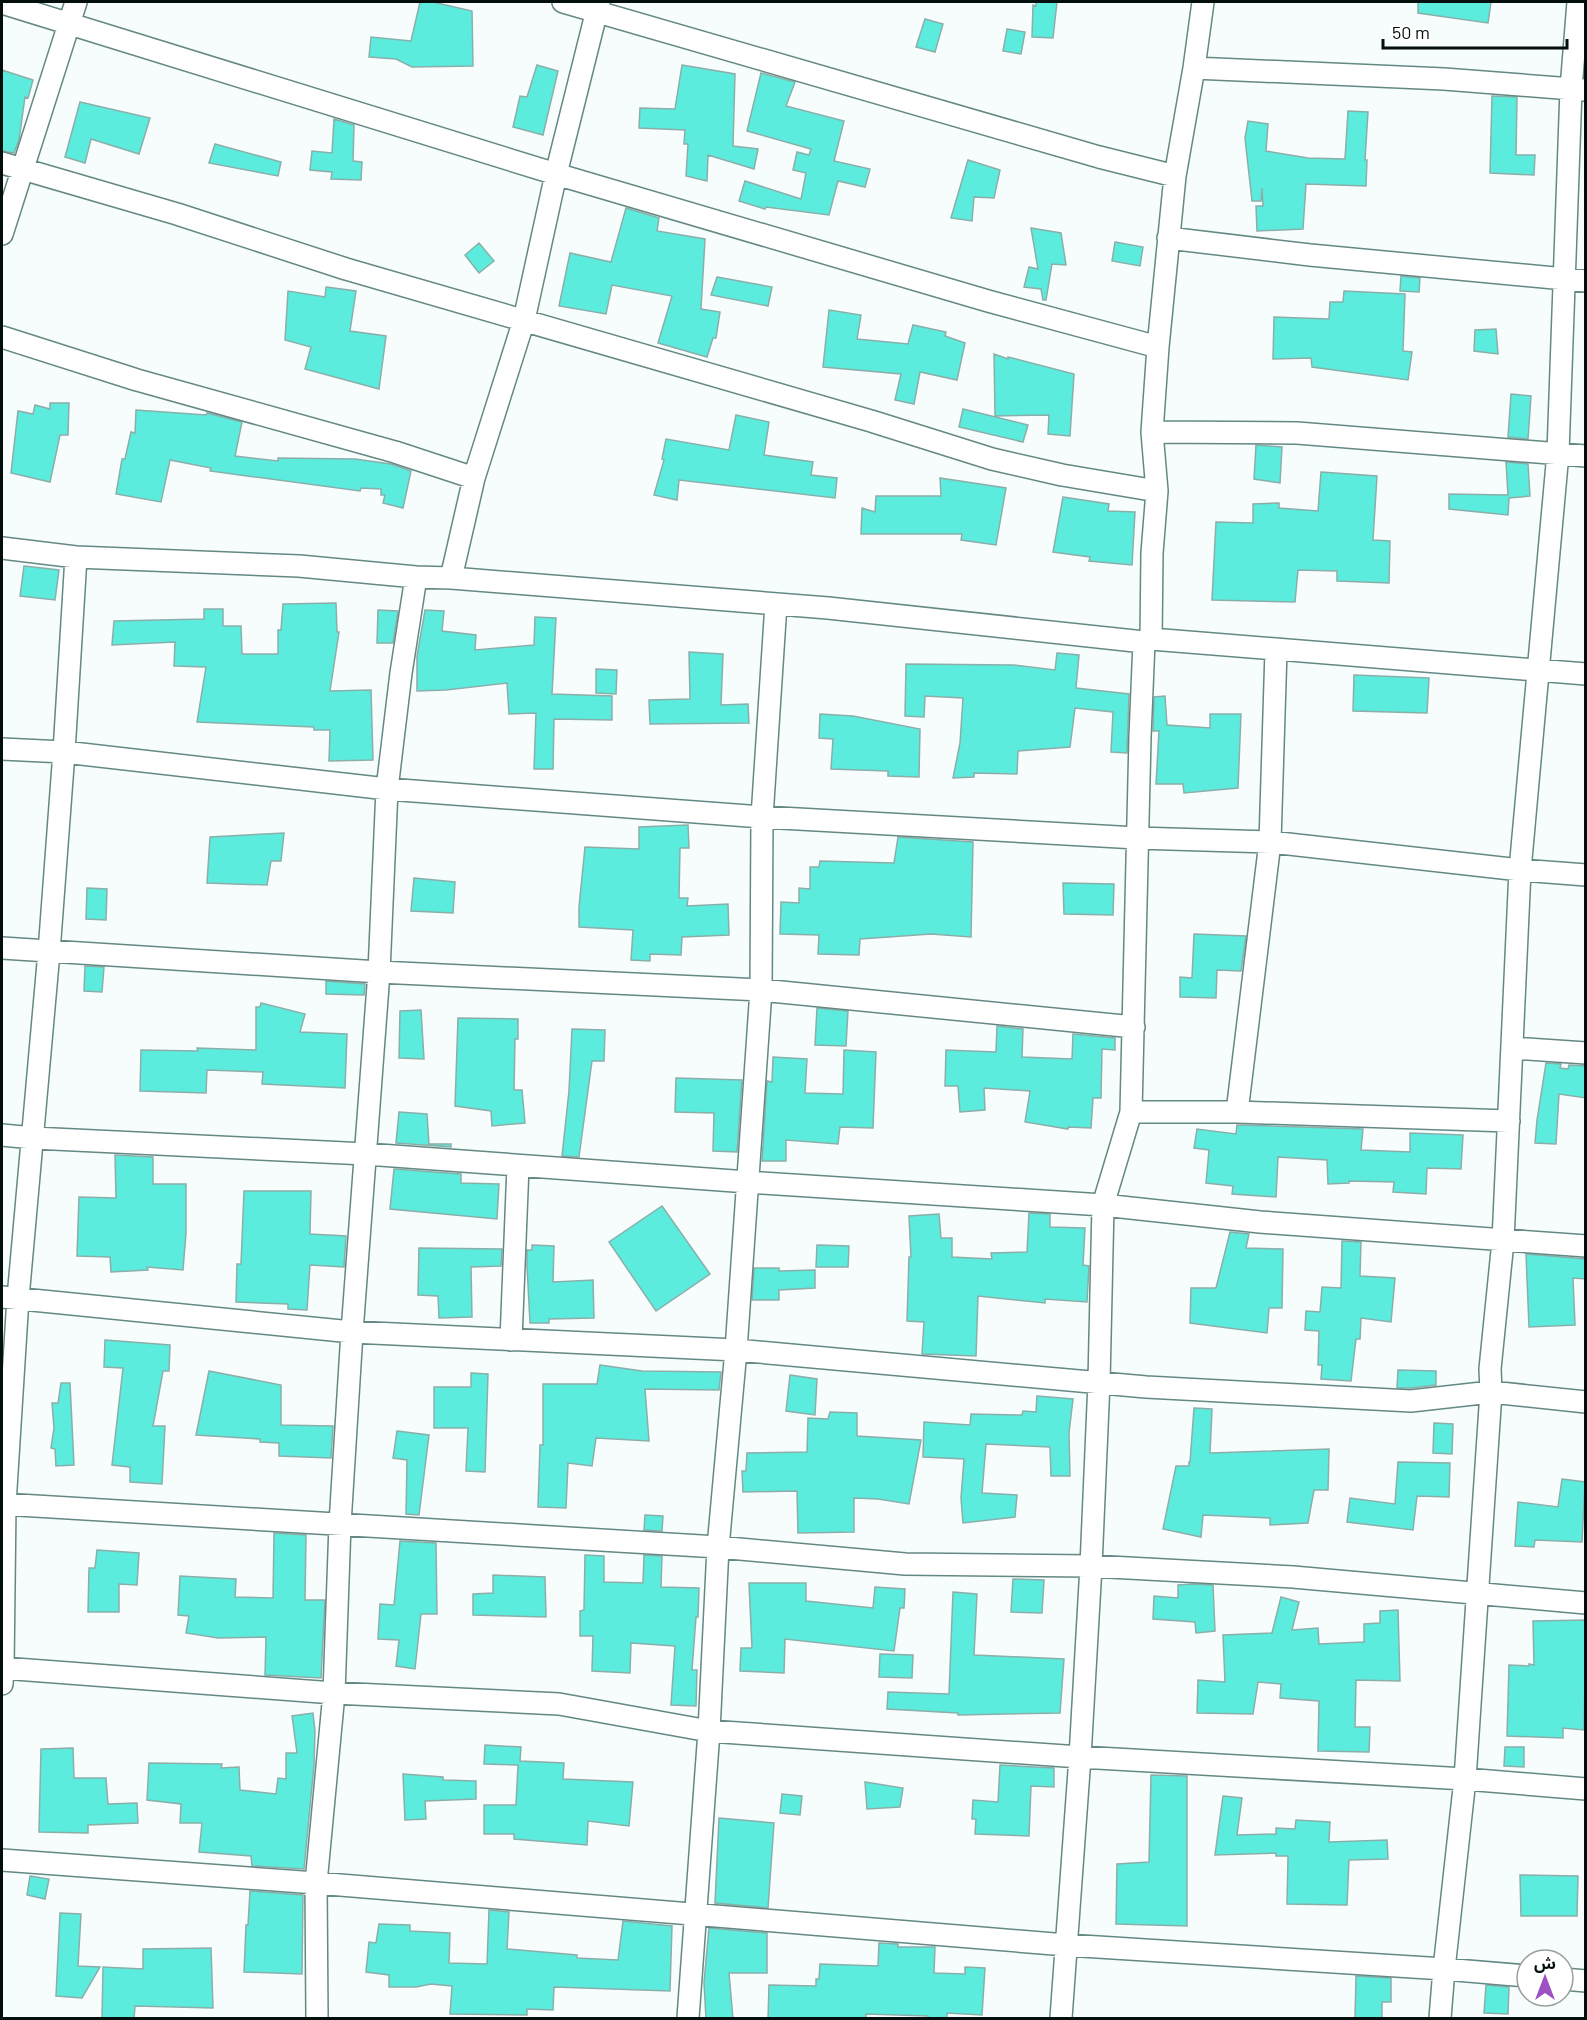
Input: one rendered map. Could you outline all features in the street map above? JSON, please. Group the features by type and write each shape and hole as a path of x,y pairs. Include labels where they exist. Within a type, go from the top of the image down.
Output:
{"street":[{"path":"2,234 76,2"},
{"path":"563,2 598,7 1098,157 1175,176"},
{"path":"1060,2019 1080,1757 1098,1382 1103,1205 1131,1112 1137,838 1157,491 1152,432 1175,176 1194,68 1201,2"},
{"path":"1440,2019 1465,1779 1491,1392 1490,1370 1503,1241 1520,870 1575,280 1578,2"},
{"path":"2,3 556,174 988,301 1158,347"},
{"path":"451,578 474,478 524,320 556,174 598,7"},
{"path":"1194,68 1444,79 1578,89"},
{"path":"2,163 177,214 346,269 992,459 1062,475 1157,491"},
{"path":"1168,238 1310,255 1575,280"},
{"path":"2,338 137,380 395,452 474,478"},
{"path":"1152,432 1297,433 1586,456"},
{"path":"2,548 76,557 300,566 416,577 776,603 1148,641 1586,674"},
{"path":"76,557 64,752 33,1138 10,1297 3,1504 2,1674 559,1704 709,1731 1080,1757 1465,1779 1586,1789"},
{"path":"316,2019 316,1883 334,1693 340,1524 379,972 387,789 401,673 416,577"},
{"path":"688,2019 709,1731 718,1547 736,1350 761,990 762,817 776,603"},
{"path":"1237,1112 1270,842 1276,651"},
{"path":"2,749 64,752 387,789 762,817 1137,838 1270,842 1520,870 1586,875"},
{"path":"2,948 379,972 761,990 1134,1027"},
{"path":"1512,1048 1586,1053"},
{"path":"1131,1112 1237,1112 1509,1121"},
{"path":"2,1135 366,1154 1103,1205 1260,1222 1586,1246"},
{"path":"511,1340 518,1166"},
{"path":"10,1297 352,1332 736,1350 1146,1388 1411,1401 1491,1392 1586,1402"},
{"path":"3,1504 718,1547 905,1564 1090,1566 1293,1577 1586,1603"},
{"path":"2,1860 316,1883 1066,1946 1515,1975"}],"building":[{"path":"420,2 433,2 472,11 473,66 412,67 396,59 369,57 371,37 411,41"},
{"path":"1036,2 1057,2 1053,38 1032,37 1033,5 1036,6"},
{"path":"1418,2 1491,2 1488,23 1418,13"},
{"path":"925,19 943,24 935,52 916,47"},
{"path":"1007,29 1025,32 1021,54 1003,51"},
{"path":"537,65 558,71 543,135 513,127 520,96 527,97"},
{"path":"682,65 735,74 733,146 758,149 754,169 708,155 707,181 686,176 688,144 684,144 685,130 639,128 640,108 675,109"},
{"path":"2,70 33,80 28,98 25,97 19,140 14,153 2,151"},
{"path":"761,73 795,82 786,106 844,121 834,161 870,169 865,187 838,181 829,215 766,207 765,209 739,201 745,181 801,199 806,173 793,170 797,152 809,155 811,149 747,131"},
{"path":"1492,96 1517,97 1516,155 1535,155 1534,175 1490,173"},
{"path":"80,102 150,118 139,154 91,139 85,163 65,157"},
{"path":"1348,111 1368,112 1366,186 1306,184 1303,229 1257,231 1256,206 1263,206 1262,188 1261,201 1252,201 1245,138 1248,121 1268,124 1266,151 1308,158 1345,159"},
{"path":"334,119 354,125 353,161 362,162 361,180 331,179 332,172 310,170 312,151 332,153"},
{"path":"215,144 281,162 278,176 209,163"},
{"path":"968,160 1000,170 994,198 974,197 972,221 951,218"},
{"path":"626,208 659,218 657,231 705,239 701,309 720,312 716,338 713,338 707,357 658,343 672,296 612,285 606,314 559,306 570,253 611,262"},
{"path":"1031,228 1061,233 1066,265 1052,264 1046,300 1043,300 1041,289 1024,287 1029,267 1038,269"},
{"path":"1115,242 1143,247 1140,266 1112,261"},
{"path":"479,243 494,261 479,273 465,255"},
{"path":"1401,276 1420,278 1419,292 1400,291"},
{"path":"717,277 772,287 768,306 711,295"},
{"path":"326,287 356,291 350,331 386,336 379,389 305,369 311,347 285,340 288,291 325,297"},
{"path":"1344,291 1405,294 1403,351 1412,352 1408,380 1312,367 1311,358 1273,359 1274,317 1329,319 1330,302 1343,302"},
{"path":"829,310 861,315 857,339 908,344 913,325 946,332 945,336 965,343 957,380 920,372 914,404 895,400 901,374 823,367"},
{"path":"1496,329 1498,354 1474,351 1475,330"},
{"path":"994,354 1074,374 1070,436 1048,434 1049,415 995,416"},
{"path":"1511,394 1531,396 1528,439 1508,437"},
{"path":"50,403 69,403 68,435 60,435 50,482 11,473 18,411 33,414 35,405 50,409"},
{"path":"963,409 1028,425 1023,442 959,427"},
{"path":"136,410 206,415 207,413 242,422 235,456 278,461 278,458 355,459 391,464 411,471 403,508 383,503 385,495 381,495 381,489 361,488 360,491 210,471 211,468 170,460 161,502 116,494 122,459 125,459 131,432 135,433"},
{"path":"736,415 769,422 764,455 813,462 811,475 837,478 835,498 679,480 677,500 654,495 664,460 662,459 666,439 729,450"},
{"path":"1256,445 1282,447 1280,483 1254,479"},
{"path":"1506,462 1528,464 1530,496 1509,498 1508,515 1449,509 1449,494 1508,495"},
{"path":"1321,472 1377,476 1373,540 1390,541 1389,583 1337,581 1337,571 1298,570 1295,602 1212,600 1216,522 1253,523 1253,504 1279,503 1279,508 1318,511"},
{"path":"940,478 1006,488 996,545 961,540 962,534 861,534 862,508 875,512 876,496 941,496"},
{"path":"1063,497 1109,504 1108,511 1135,512 1132,565 1089,561 1090,557 1053,552"},
{"path":"24,566 59,570 55,600 20,596"},
{"path":"336,603 337,632 339,632 330,691 371,690 373,760 329,761 330,730 314,730 314,727 197,722 206,667 174,666 175,642 112,645 114,621 204,619 204,609 223,609 223,626 241,626 242,654 278,654 278,630 281,630 283,604"},
{"path":"378,610 398,611 393,643 377,643"},
{"path":"425,610 444,611 442,631 476,635 475,650 534,645 535,617 556,618 552,694 612,696 612,720 554,719 553,769 534,769 536,713 509,714 507,683 417,691 417,656"},
{"path":"689,652 723,654 721,705 748,704 749,723 650,724 649,700 690,699"},
{"path":"1057,653 1079,655 1076,688 1129,694 1127,753 1111,752 1113,712 1075,708 1070,747 1018,751 1017,774 974,773 974,777 953,778 960,743 963,698 925,696 924,717 905,716 906,664 1014,665 1055,670"},
{"path":"596,669 617,670 616,694 596,693"},
{"path":"1354,675 1429,678 1427,713 1353,711"},
{"path":"1165,696 1167,725 1210,728 1210,714 1241,714 1238,788 1184,793 1183,784 1156,784 1159,731 1153,731 1154,697"},
{"path":"820,714 853,716 920,729 919,777 888,776 888,771 831,769 833,739 819,738"},
{"path":"688,825 689,848 680,848 679,898 688,898 687,906 728,904 729,935 682,937 681,955 650,954 650,961 631,960 633,930 579,927 585,847 639,849 639,827"},
{"path":"284,833 281,861 271,861 267,885 207,883 210,837"},
{"path":"898,837 973,842 971,937 931,934 860,939 859,955 818,954 819,935 780,934 781,902 799,903 799,888 810,889 810,867 819,867 820,861 894,863"},
{"path":"414,878 455,882 453,913 411,911"},
{"path":"1063,883 1114,884 1113,915 1064,914"},
{"path":"87,888 107,889 106,920 86,919"},
{"path":"1194,934 1246,936 1241,971 1217,970 1216,998 1180,997 1180,977 1192,978"},
{"path":"85,966 104,967 102,992 84,991"},
{"path":"326,981 365,984 364,995 326,994"},
{"path":"261,1003 305,1014 300,1032 347,1034 345,1088 262,1084 263,1072 207,1070 206,1093 140,1091 141,1050 198,1051 197,1048 256,1050 256,1007 260,1007"},
{"path":"817,1008 848,1011 846,1046 815,1045"},
{"path":"421,1010 424,1059 399,1058 400,1011"},
{"path":"458,1018 518,1019 518,1039 515,1039 514,1090 522,1090 525,1123 492,1126 491,1111 455,1106"},
{"path":"997,1026 1023,1029 1022,1057 1072,1059 1073,1034 1115,1038 1115,1050 1102,1049 1101,1098 1093,1098 1091,1128 1068,1127 1068,1129 1025,1122 1030,1091 984,1088 985,1110 960,1112 958,1086 945,1086 946,1050 996,1052"},
{"path":"572,1029 605,1030 604,1061 592,1061 579,1157 562,1156 569,1091"},
{"path":"844,1050 876,1052 873,1128 840,1127 838,1144 786,1140 786,1161 762,1161 767,1081 772,1082 773,1057 807,1059 805,1093 843,1094"},
{"path":"1546,1063 1561,1064 1560,1068 1568,1069 1569,1065 1586,1066 1586,1098 1559,1094 1556,1144 1535,1143"},
{"path":"676,1078 742,1080 737,1152 713,1151 714,1113 675,1112"},
{"path":"399,1112 427,1114 429,1144 451,1144 451,1147 396,1143"},
{"path":"1237,1125 1363,1129 1361,1150 1410,1152 1410,1133 1463,1135 1461,1169 1427,1168 1426,1194 1393,1192 1394,1182 1349,1181 1349,1183 1328,1184 1327,1160 1278,1157 1276,1197 1232,1194 1233,1186 1206,1183 1209,1150 1194,1148 1197,1129 1236,1134"},
{"path":"115,1155 153,1157 153,1184 186,1184 183,1270 147,1267 148,1270 111,1272 110,1257 77,1256 79,1197 116,1198"},
{"path":"394,1169 461,1174 461,1183 499,1184 497,1219 390,1209"},
{"path":"244,1191 311,1191 310,1234 346,1236 344,1267 310,1265 307,1310 288,1309 288,1304 236,1302 237,1264 241,1264"},
{"path":"662,1206 710,1274 656,1311 609,1242"},
{"path":"1029,1213 1050,1214 1050,1227 1085,1228 1083,1265 1089,1266 1087,1302 1045,1299 1045,1303 978,1296 976,1356 922,1354 924,1322 907,1321 909,1257 911,1257 909,1216 939,1214 941,1238 952,1238 952,1257 992,1259 991,1253 1027,1252"},
{"path":"1230,1232 1249,1234 1246,1248 1283,1249 1282,1308 1269,1308 1267,1333 1190,1323 1191,1288 1216,1288"},
{"path":"1342,1241 1361,1242 1360,1276 1395,1278 1391,1322 1361,1318 1360,1339 1356,1339 1351,1381 1321,1379 1322,1365 1318,1365 1319,1331 1305,1330 1306,1311 1320,1312 1322,1287 1341,1288"},
{"path":"532,1245 554,1246 553,1282 593,1280 594,1318 549,1319 549,1323 530,1323 527,1250 532,1250"},
{"path":"817,1245 849,1246 848,1267 816,1267"},
{"path":"419,1248 502,1249 501,1266 471,1267 472,1317 439,1318 438,1296 418,1295"},
{"path":"1526,1254 1586,1259 1586,1279 1573,1278 1575,1325 1529,1327"},
{"path":"754,1268 779,1268 779,1271 815,1270 815,1288 779,1290 779,1300 752,1300"},
{"path":"105,1340 170,1345 169,1371 163,1371 153,1426 165,1426 162,1484 130,1482 130,1467 112,1465 123,1368 104,1367"},
{"path":"600,1365 642,1371 721,1372 719,1390 645,1389 649,1441 596,1438 592,1466 568,1463 566,1508 538,1507 540,1445 543,1445 543,1384 597,1384"},
{"path":"1398,1370 1436,1371 1436,1385 1397,1388"},
{"path":"209,1371 281,1385 281,1425 333,1426 331,1458 279,1456 279,1443 260,1442 260,1439 196,1435"},
{"path":"471,1373 488,1374 485,1472 466,1471 468,1428 434,1428 434,1387 471,1387"},
{"path":"790,1375 817,1379 815,1415 786,1411"},
{"path":"61,1383 70,1383 74,1465 56,1466 55,1449 51,1448 54,1428 52,1403 58,1403"},
{"path":"1037,1396 1073,1399 1069,1433 1070,1476 1051,1476 1050,1447 986,1444 982,1493 1017,1495 1015,1517 963,1523 961,1498 964,1459 923,1457 924,1422 970,1425 971,1414 1022,1415 1023,1411 1036,1412"},
{"path":"1194,1408 1212,1409 1210,1453 1329,1449 1328,1490 1314,1490 1308,1523 1270,1525 1270,1518 1203,1515 1201,1537 1163,1529 1176,1466 1189,1466"},
{"path":"830,1412 857,1413 857,1436 921,1440 909,1504 854,1498 854,1532 798,1533 797,1491 743,1492 742,1471 746,1471 747,1453 807,1452 808,1418 828,1419"},
{"path":"1434,1423 1453,1424 1452,1454 1433,1453"},
{"path":"397,1431 429,1435 419,1515 406,1514 407,1460 393,1458"},
{"path":"1398,1462 1450,1463 1449,1497 1417,1496 1413,1530 1347,1522 1350,1498 1395,1504"},
{"path":"1562,1479 1585,1482 1582,1542 1535,1540 1534,1547 1515,1546 1518,1502 1558,1507"},
{"path":"645,1515 663,1516 662,1531 644,1530"},
{"path":"274,1533 306,1535 305,1600 325,1600 321,1678 265,1675 266,1637 218,1638 186,1633 189,1616 178,1615 180,1576 236,1579 235,1597 273,1598"},
{"path":"400,1541 436,1543 437,1614 421,1614 415,1669 396,1666 399,1640 378,1639 380,1604 394,1605"},
{"path":"97,1550 139,1553 137,1585 119,1584 119,1612 88,1612 89,1568 95,1568"},
{"path":"585,1555 604,1556 604,1582 643,1583 644,1555 662,1556 661,1587 699,1588 692,1670 697,1670 696,1706 671,1705 675,1646 631,1643 630,1673 592,1671 593,1636 580,1636 580,1611 584,1610"},
{"path":"493,1575 545,1577 546,1617 473,1615 473,1594 493,1593"},
{"path":"1013,1579 1044,1580 1042,1613 1011,1612"},
{"path":"749,1583 806,1583 806,1601 873,1608 875,1587 905,1589 904,1608 900,1608 894,1651 785,1639 784,1673 740,1671 741,1648 752,1648"},
{"path":"1178,1585 1213,1585 1215,1631 1196,1633 1195,1622 1153,1619 1154,1596 1178,1598"},
{"path":"953,1592 977,1594 974,1655 1064,1659 1060,1713 958,1715 958,1713 887,1709 888,1692 949,1694"},
{"path":"1281,1597 1299,1602 1292,1630 1318,1628 1319,1644 1364,1642 1364,1624 1380,1623 1380,1611 1398,1610 1400,1681 1356,1680 1355,1727 1370,1727 1369,1752 1318,1751 1319,1701 1280,1698 1281,1684 1258,1682 1253,1714 1197,1713 1198,1680 1225,1682 1223,1635 1272,1633"},
{"path":"1586,1620 1584,1730 1563,1728 1563,1738 1507,1736 1509,1665 1534,1665 1533,1621"},
{"path":"880,1654 913,1655 912,1678 879,1677"},
{"path":"313,1713 314,1765 304,1869 252,1866 251,1856 199,1852 202,1823 180,1823 181,1804 147,1800 149,1763 222,1764 221,1768 239,1767 240,1790 276,1794 278,1778 286,1779 286,1753 297,1753 292,1716"},
{"path":"485,1745 521,1747 520,1761 564,1763 563,1779 633,1782 629,1826 588,1821 587,1845 514,1839 514,1834 484,1834 484,1805 516,1805 518,1765 484,1764"},
{"path":"1505,1747 1524,1747 1524,1767 1504,1766"},
{"path":"73,1748 74,1778 106,1778 108,1804 137,1803 138,1823 88,1825 88,1833 39,1832 41,1749"},
{"path":"1000,1765 1054,1768 1054,1787 1031,1786 1029,1836 975,1834 976,1819 972,1819 973,1800 998,1802"},
{"path":"403,1774 443,1777 443,1780 476,1781 476,1799 425,1801 426,1819 405,1820"},
{"path":"1151,1775 1187,1776 1187,1926 1116,1924 1117,1864 1149,1862"},
{"path":"865,1782 903,1788 900,1807 867,1809"},
{"path":"782,1794 802,1796 800,1815 780,1813"},
{"path":"1223,1796 1242,1798 1237,1835 1276,1834 1276,1828 1295,1829 1296,1820 1330,1822 1329,1842 1387,1840 1388,1859 1349,1860 1347,1905 1287,1904 1288,1856 1276,1856 1276,1853 1215,1855"},
{"path":"719,1818 774,1823 768,1908 715,1903"},
{"path":"1520,1875 1578,1876 1577,1916 1521,1916"},
{"path":"30,1876 49,1879 45,1899 27,1895"},
{"path":"250,1891 303,1895 302,1974 244,1972"},
{"path":"489,1910 509,1912 507,1949 577,1955 577,1958 618,1960 623,1921 672,1926 670,1991 554,1987 553,2010 527,2009 527,2015 450,2014 452,1986 431,1984 416,1987 389,1987 389,1975 366,1972 369,1942 376,1943 379,1924 410,1925 410,1931 450,1933 449,1963 487,1964"},
{"path":"60,1913 81,1914 78,1966 100,1967 82,1998 56,1996"},
{"path":"709,1928 767,1933 767,1973 729,1973 733,2019 706,2019 704,1982"},
{"path":"879,1943 898,1944 898,1947 935,1947 934,1973 965,1974 965,1967 985,1968 982,2015 947,2013 947,2019 928,2019 928,2016 866,2014 866,2019 768,2019 769,1985 816,1986 820,1964 878,1966"},
{"path":"211,1948 213,2008 135,2006 134,2019 102,2019 103,1967 143,1969 143,1949"},
{"path":"1356,1976 1391,1978 1391,2002 1382,2002 1382,2019 1355,2019"},
{"path":"1486,1985 1509,1987 1508,2014 1484,2013"}]}
